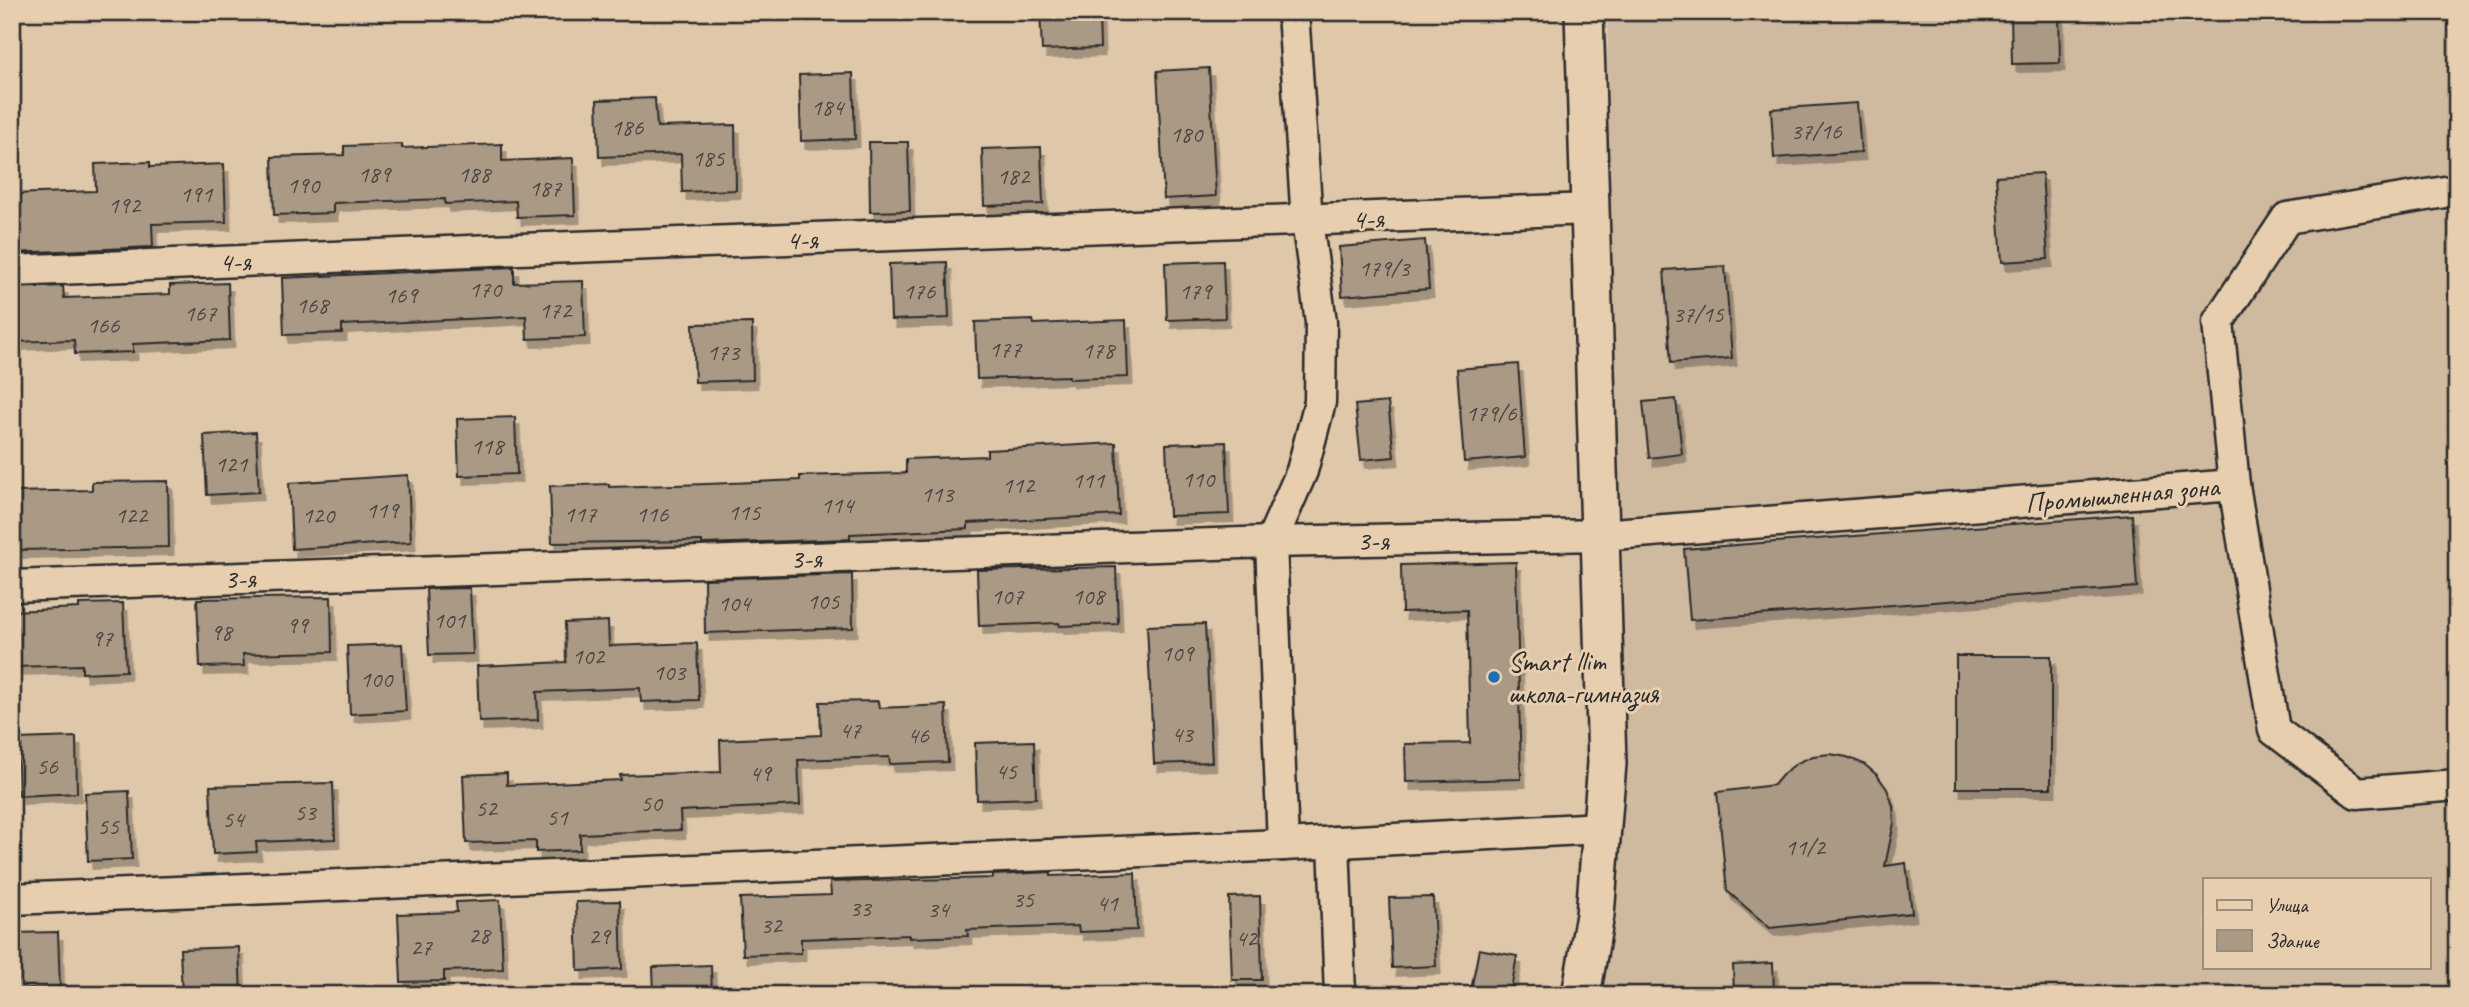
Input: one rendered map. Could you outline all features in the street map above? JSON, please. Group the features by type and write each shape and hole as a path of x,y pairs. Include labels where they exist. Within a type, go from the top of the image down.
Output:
{"street":[{"path":"1283,845 1271,542 1301,471 1320,402 1321,322 1307,221 1293,12"},
{"path":"1581,995 1595,915 1607,763 1584,12"},
{"path":"2234,485 2218,322 2287,218 2457,190"},
{"name":"4-я","path":"12,271 492,250 1591,209"},
{"name":"Промышленная зона","path":"1601,535 2234,485 2274,730 2357,793 2457,785"},
{"name":"3-я","path":"12,586 1271,542 1601,535"},
{"path":"12,899 1283,845 1602,828"},
{"path":"1334,842 1340,995"}],"shaded area":[{"path":"1608,12 2457,12 2457,995 1596,995"}],"building":[{"path":"1040,12 1099,12 1100,48 1042,50"},
{"path":"2011,12 2059,12 2060,63 2012,64"},
{"path":"1209,68 1216,196 1164,199 1157,71"},
{"path":"853,73 855,139 801,141 799,75"},
{"path":"655,98 657,127 735,125 736,190 682,192 681,154 599,157 597,100"},
{"path":"1857,103 1861,152 1774,158 1771,109"},
{"path":"869,142 908,142 910,211 870,212"},
{"path":"402,144 402,148 502,144 502,161 573,158 575,215 517,217 516,201 445,204 445,199 333,203 333,213 274,215 272,157 344,155 344,146"},
{"path":"1041,147 1043,204 984,206 982,149"},
{"path":"150,162 150,167 224,164 226,222 152,224 153,247 12,253 12,194 96,191 95,164"},
{"path":"2042,173 2048,259 2002,262 1996,176"},
{"path":"1425,240 1429,289 1342,296 1339,247"},
{"path":"1223,261 1225,318 1167,320 1165,263"},
{"path":"947,262 949,318 891,320 889,264"},
{"path":"1725,266 1732,358 1671,363 1664,270"},
{"path":"514,267 514,283 583,281 585,337 527,339 526,316 342,325 342,333 284,335 282,278"},
{"path":"228,283 230,340 133,344 133,352 75,354 74,340 12,342 12,288 63,286 64,298 170,294 170,285"},
{"path":"1033,320 1034,324 1126,320 1128,377 977,379 975,322"},
{"path":"752,323 753,380 695,382 693,324"},
{"path":"1518,364 1525,457 1464,462 1457,369"},
{"path":"1676,399 1682,454 1649,458 1643,402"},
{"path":"1388,402 1394,457 1361,460 1355,405"},
{"path":"515,417 517,474 459,476 457,419"},
{"path":"256,432 259,492 207,495 204,435"},
{"path":"1226,442 1229,514 1169,516 1166,444"},
{"path":"1116,443 1119,515 968,523 968,529 850,534 850,539 702,544 702,541 552,543 550,486 707,484 800,480 800,476 906,473 906,459 987,456 987,450"},
{"path":"408,475 411,542 292,549 289,483"},
{"path":"168,481 169,547 18,550 15,492 92,490 92,482"},
{"path":"2132,515 2137,587 1690,620 1684,549"},
{"name":"Smart llim школа-гимназия","path":"1516,562 1521,779 1406,782 1405,744 1470,743 1467,610 1402,612 1401,565"},
{"path":"1116,567 1118,624 979,626 977,570"},
{"path":"852,574 853,628 705,633 704,579"},
{"path":"470,588 473,654 429,655 426,589"},
{"path":"331,597 332,652 243,654 244,666 200,667 197,599"},
{"path":"123,603 126,671 82,673 82,665 12,667 12,611 79,608 79,604"},
{"path":"608,621 609,646 697,643 699,700 641,702 640,688 537,692 538,720 479,722 477,666 566,662 565,623"},
{"path":"1205,624 1212,762 1154,764 1147,626"},
{"path":"402,644 406,711 350,714 347,646"},
{"path":"1956,656 2051,656 2051,788 1956,788"},
{"path":"878,701 879,708 946,705 948,762 890,764 889,757 798,760 800,805 680,811 681,830 580,834 580,850 536,852 536,841 466,843 463,775 507,773 507,785 621,780 620,775 721,772 720,740 821,735 820,702"},
{"path":"76,737 77,793 19,796 17,739"},
{"path":"1034,741 1036,798 977,800 975,743"},
{"path":"1830,754 1864,764 1877,775 1887,789 1893,806 1894,823 1885,866 1906,863 1912,913 1770,928 1727,891 1717,792 1774,785 1797,763 1813,756"},
{"path":"333,783 335,839 256,842 257,852 213,854 210,786"},
{"path":"129,791 132,859 88,861 85,793"},
{"path":"1051,872 1051,876 1135,873 1137,930 1079,932 1078,926 967,930 968,936 801,939 801,953 743,955 740,898 831,895 830,882 993,878 993,875"},
{"path":"1260,896 1262,980 1232,980 1229,897"},
{"path":"1433,897 1436,966 1392,968 1389,898"},
{"path":"500,900 503,969 444,971 444,981 401,982 398,914 457,912 456,902"},
{"path":"620,901 622,969 578,971 576,902"},
{"path":"58,932 60,988 12,990 12,933"},
{"path":"239,947 241,995 182,995 180,949"},
{"path":"1479,949 1517,956 1510,995 1470,995"},
{"path":"1773,963 1774,995 1734,995 1733,965"},
{"path":"711,965 712,995 654,995 653,967"}],"place":[{"name":"Smart llim школа-гимназия","path":"1494,677"}]}
